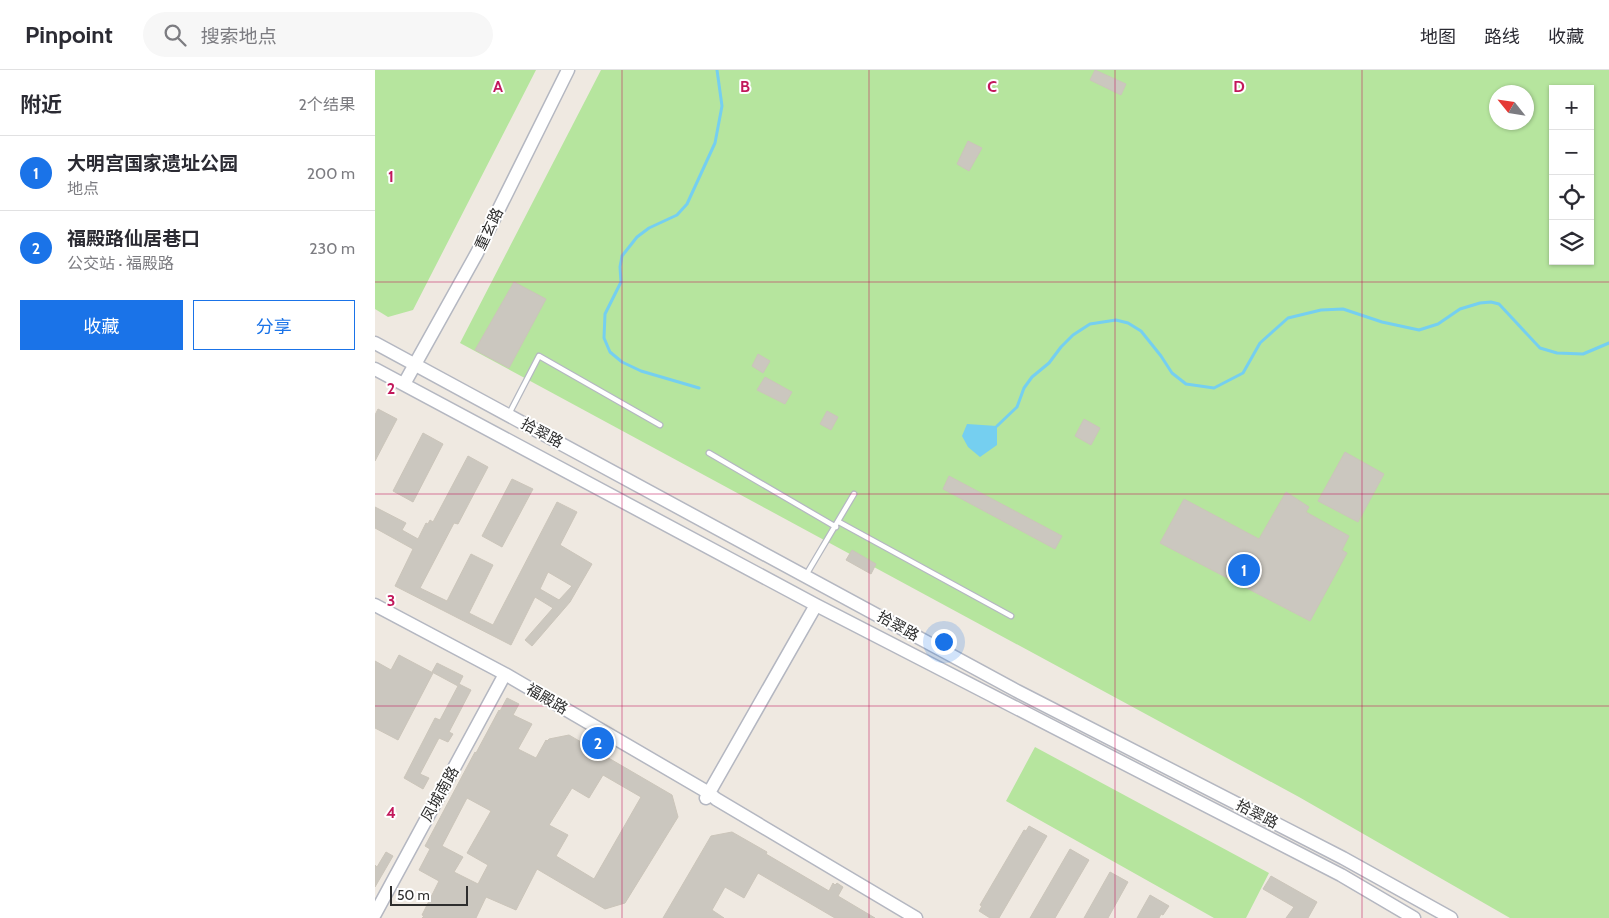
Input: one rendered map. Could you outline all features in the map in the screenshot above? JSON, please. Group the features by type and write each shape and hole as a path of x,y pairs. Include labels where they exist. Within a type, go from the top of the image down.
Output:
{"main road":[{"name":"重玄路","path":"404,384 477,254 568,70"},
{"name":"拾翠路","path":"375,343 1017,691 1343,858 1451,918"},
{"name":"拾翠路","path":"375,369 816,605 1341,875 1414,918"},
{"name":"福殿路","path":"375,605 504,677 916,918"},
{"path":"710,797 816,605"},
{"name":"福殿路","path":"375,614 504,677"},
{"name":"凤城南路","path":"375,914 504,677"}],"lane":[{"path":"508,415 539,356 660,425"},
{"path":"709,453 836,527"},
{"path":"806,575 854,494"},
{"path":"839,522 1011,616"}],"green space":[{"path":"375,70 536,70 413,310 388,317 375,309"},
{"path":"601,70 1609,70 1609,918 1510,918 1299,797 460,343"},
{"path":"1035,747 1269,873 1246,918 1214,918 1006,801"}],"water":[{"path":"967,424 997,426 997,445 980,457 968,447 962,436"}],"building":[{"path":"1095,70 1126,84 1121,95 1090,80"},
{"path":"968,141 982,148 969,171 957,164"},
{"path":"514,282 546,299 509,368 475,350"},
{"path":"758,354 770,361 763,373 752,366"},
{"path":"765,377 792,392 785,404 757,390"},
{"path":"378,409 397,419 375,461 375,415"},
{"path":"827,411 838,417 831,430 820,424"},
{"path":"1084,419 1100,428 1091,445 1075,436"},
{"path":"423,433 443,444 413,502 393,491"},
{"path":"1345,452 1384,474 1358,522 1318,501"},
{"path":"468,456 488,467 458,524 454,523 420,588 447,601 471,554 493,565 469,613 493,625 557,502 577,512 560,545 592,564 570,602 532,646 525,640 553,608 535,597 511,645 395,586 413,549 375,528 375,507 406,523 402,530 418,539 426,523 428,524 430,520 433,522","holes":["548,572 572,586 559,600 540,589"]},
{"path":"949,476 1062,536 1055,549 943,489"},
{"path":"512,479 533,489 502,547 482,536"},
{"path":"1286,492 1309,507 1306,512 1349,536 1342,550 1347,553 1310,621 1160,543 1184,499 1259,539"},
{"path":"852,550 876,564 871,574 846,560"},
{"path":"399,655 433,673 398,740 375,728 375,661 391,670"},
{"path":"437,663 463,676 459,684 471,690 449,732 453,734 448,742 439,738 420,774 429,778 423,789 404,778 435,718 440,720 458,686 432,672"},
{"path":"507,698 519,704 513,715 532,724 518,749 536,758 546,740 569,735 672,795 678,817 625,903 605,909 537,869 516,910 486,897 476,918 422,918 439,881 419,870 430,849 425,846 475,752","holes":["603,775 641,797 594,879 556,856 568,835 549,825 572,788 589,798","467,798 491,811 467,853 488,865 478,884 454,872 463,857 442,846"]},
{"path":"1029,826 1047,836 999,918 990,918 979,911 982,906 980,905 1024,830 1026,831"},
{"path":"732,832 829,891 833,883 835,885 837,883 843,887 838,896 875,918 835,918 758,873 744,898 725,887 712,910 724,918 663,918 711,836"},
{"path":"1070,849 1089,860 1055,918 1030,918"},
{"path":"386,852 393,856 375,887 375,865 377,867"},
{"path":"1110,872 1128,882 1108,918 1084,918"},
{"path":"1271,876 1317,902 1308,918 1286,918 1294,907 1263,889"},
{"path":"1150,895 1169,906 1159,918 1137,918"}],"waterway":[{"path":"699,388 641,371 622,362 610,352 604,338 605,314 621,282 620,267 622,256 637,237 649,228 677,215 687,204 715,143 722,106 717,70"},
{"path":"997,426 1017,407 1024,388 1032,377 1049,363 1073,335 1090,324 1116,320 1128,323 1141,331 1172,373 1186,384 1214,388 1243,373 1260,343 1288,318 1321,310 1343,309 1382,322 1419,330 1438,324 1460,309 1491,302 1499,304 1540,348 1557,353 1583,354 1609,343"}],"place":[{"name":"大明宫国家遗址公园","path":"1244,570"},
{"name":"福殿路仙居巷口","path":"598,743"}]}
